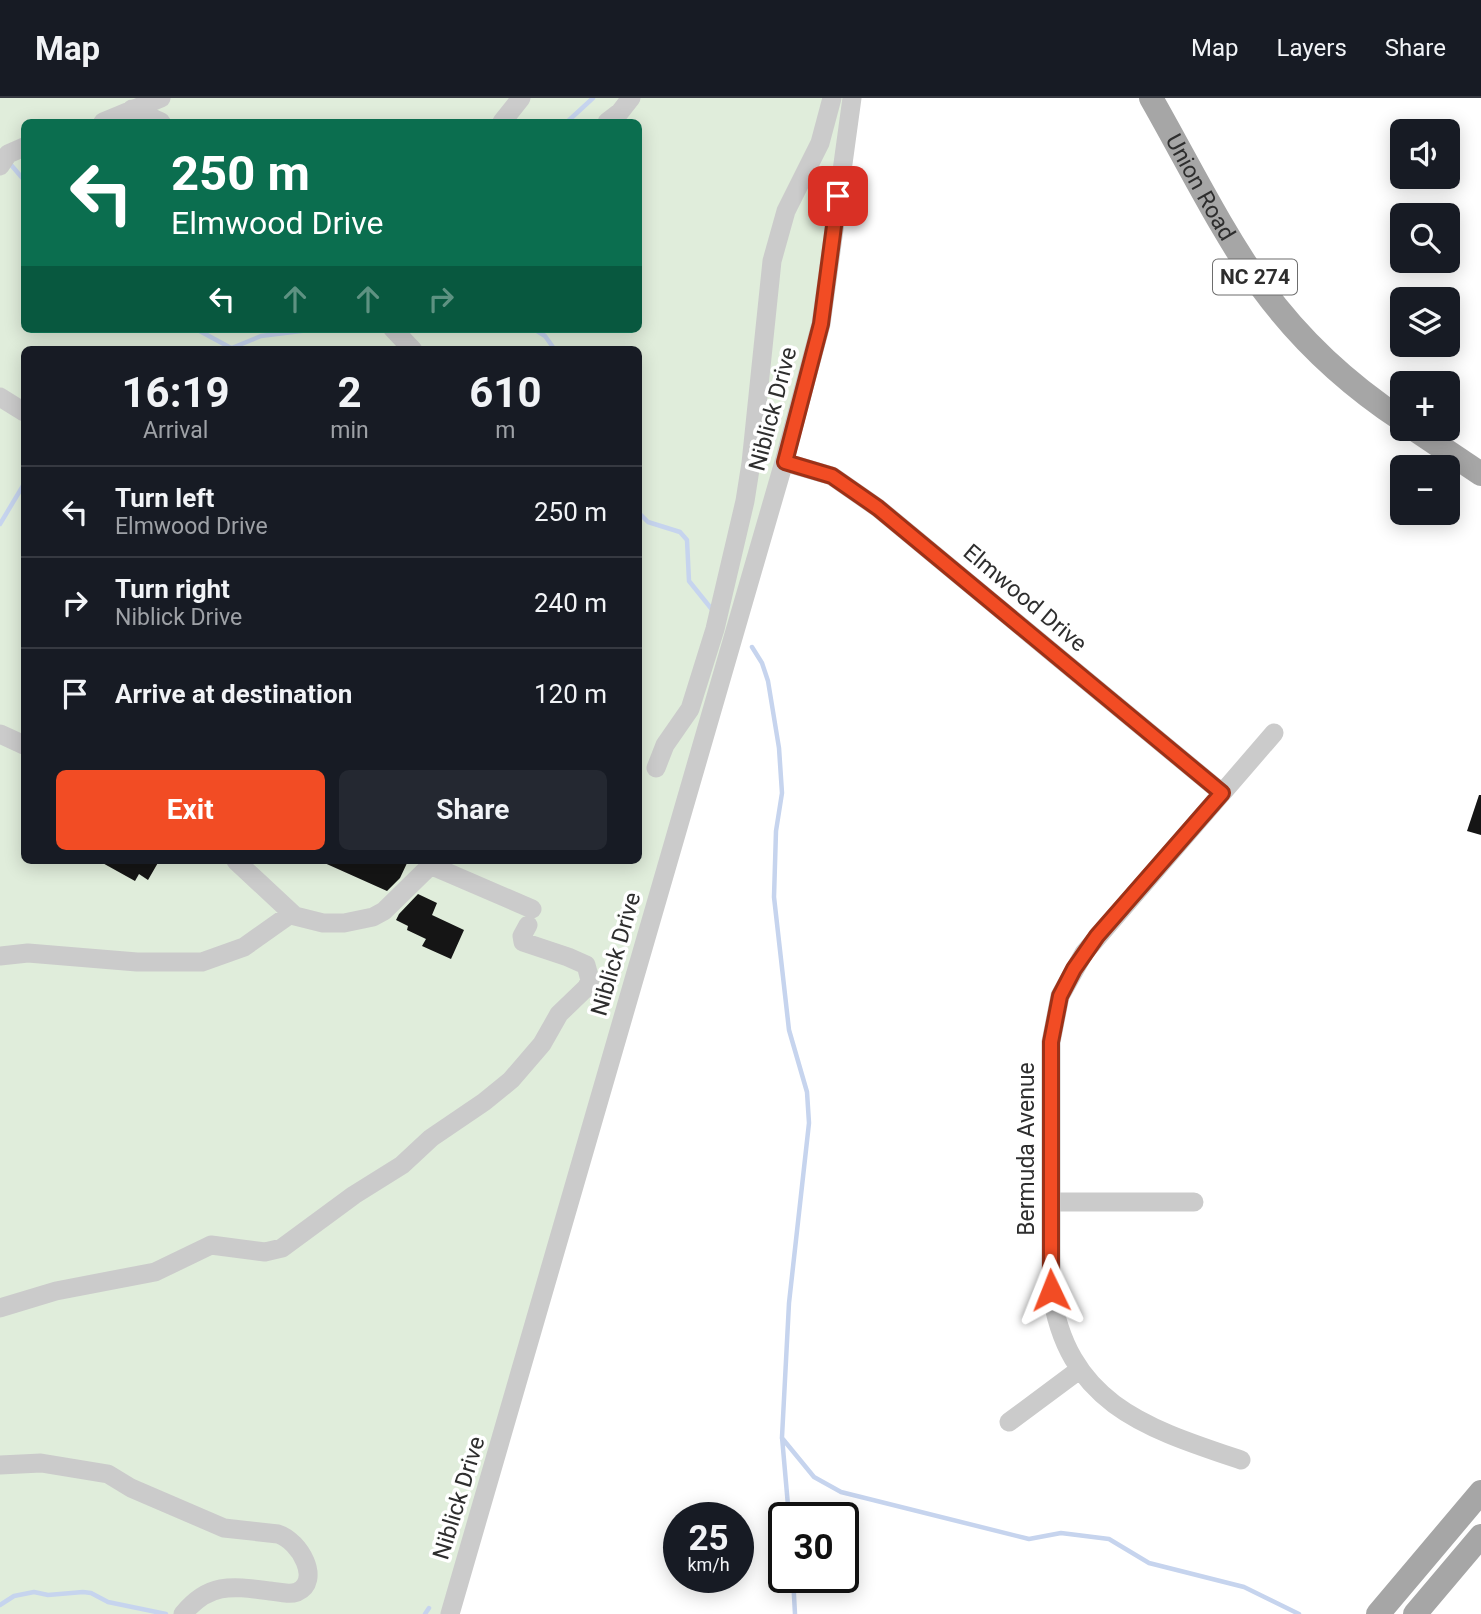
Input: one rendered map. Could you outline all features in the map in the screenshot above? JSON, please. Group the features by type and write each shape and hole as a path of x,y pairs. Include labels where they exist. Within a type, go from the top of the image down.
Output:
{"main road":[{"name":"Union Road","path":"1151,98 1238,252 1263,290 1303,338 1351,383 1390,411"},
{"path":"1432,441 1481,474"},
{"path":"1378,1614 1481,1492"},
{"path":"1415,1614 1481,1536"}],"street":[{"path":"110,119 161,98"},
{"path":"504,119 521,98"},
{"path":"611,119 631,98"},
{"path":"656,768 665,745 690,709 715,629 745,501 751,463 772,261 786,211 820,143 832,98"},
{"name":"Niblick Drive","path":"450,1614 785,462 821,324 852,98"},
{"path":"132,109 154,119"},
{"path":"0,166 8,154 21,148"},
{"path":"397,333 410,346"},
{"path":"0,397 21,410"},
{"name":"Elmwood Drive","path":"785,462 832,476 878,508 1222,793"},
{"name":"Bermuda Avenue","path":"1241,1460 1190,1443 1126,1413 1092,1386 1079,1370 1061,1333 1053,1306 1050,1258 1051,1042 1060,996 1074,969 1097,936 1274,733"},
{"path":"0,734 21,744"},
{"path":"239,864 292,913 305,920 323,923 344,923 384,911 431,864"},
{"path":"0,1308 56,1291 155,1272 211,1245 273,1252 402,1165 437,1133 484,1102 511,1080 542,1044 559,1014 587,987 590,980 586,965 523,942 522,936 530,917 434,864"},
{"path":"0,956 28,953 137,962 202,962 244,947 292,913"},
{"path":"1051,1202 1194,1202"},
{"path":"1009,1422 1079,1370"},
{"path":"0,1465 41,1463 107,1474 131,1489 224,1528 278,1534 287,1537 299,1548 307,1568 306,1584 302,1589 290,1594 227,1586 204,1594 183,1614"}],"green space":[{"path":"0,98 848,98 816,324 444,1614 0,1614"}],"building":[{"path":"1481,795 1481,835 1467,831"},
{"path":"104,864 157,864 148,880 139,874 135,881"},
{"path":"327,864 407,864 400,878 387,891"},
{"path":"418,894 437,903 432,915 464,930 451,959 422,946 426,939 407,930 408,926 396,920"}],"waterway":[{"path":"570,119 593,98"},
{"path":"12,166 21,176"},
{"path":"203,333 227,346"},
{"path":"237,346 261,336 285,333"},
{"path":"540,333 552,346"},
{"path":"0,524 21,489"},
{"path":"642,516 648,522 680,532 687,540 689,581 714,612"},
{"path":"752,647 762,663 768,681 779,748 782,793 776,831 774,897 789,1030 807,1092 809,1123 789,1303 782,1437 788,1502"},
{"path":"782,1438 814,1477 841,1492 1029,1539 1061,1533 1109,1539 1149,1563 1244,1587 1299,1614"},
{"path":"0,1605 14,1596 34,1592 48,1595 83,1592 108,1602 166,1614"},
{"path":"794,1593 795,1614"},
{"path":"425,1614 429,1608"}],"route":[{"path":"838,196 821,324 785,462 832,476 878,508 1222,793 1097,936 1074,969 1060,996 1051,1042 1051,1290"}]}
